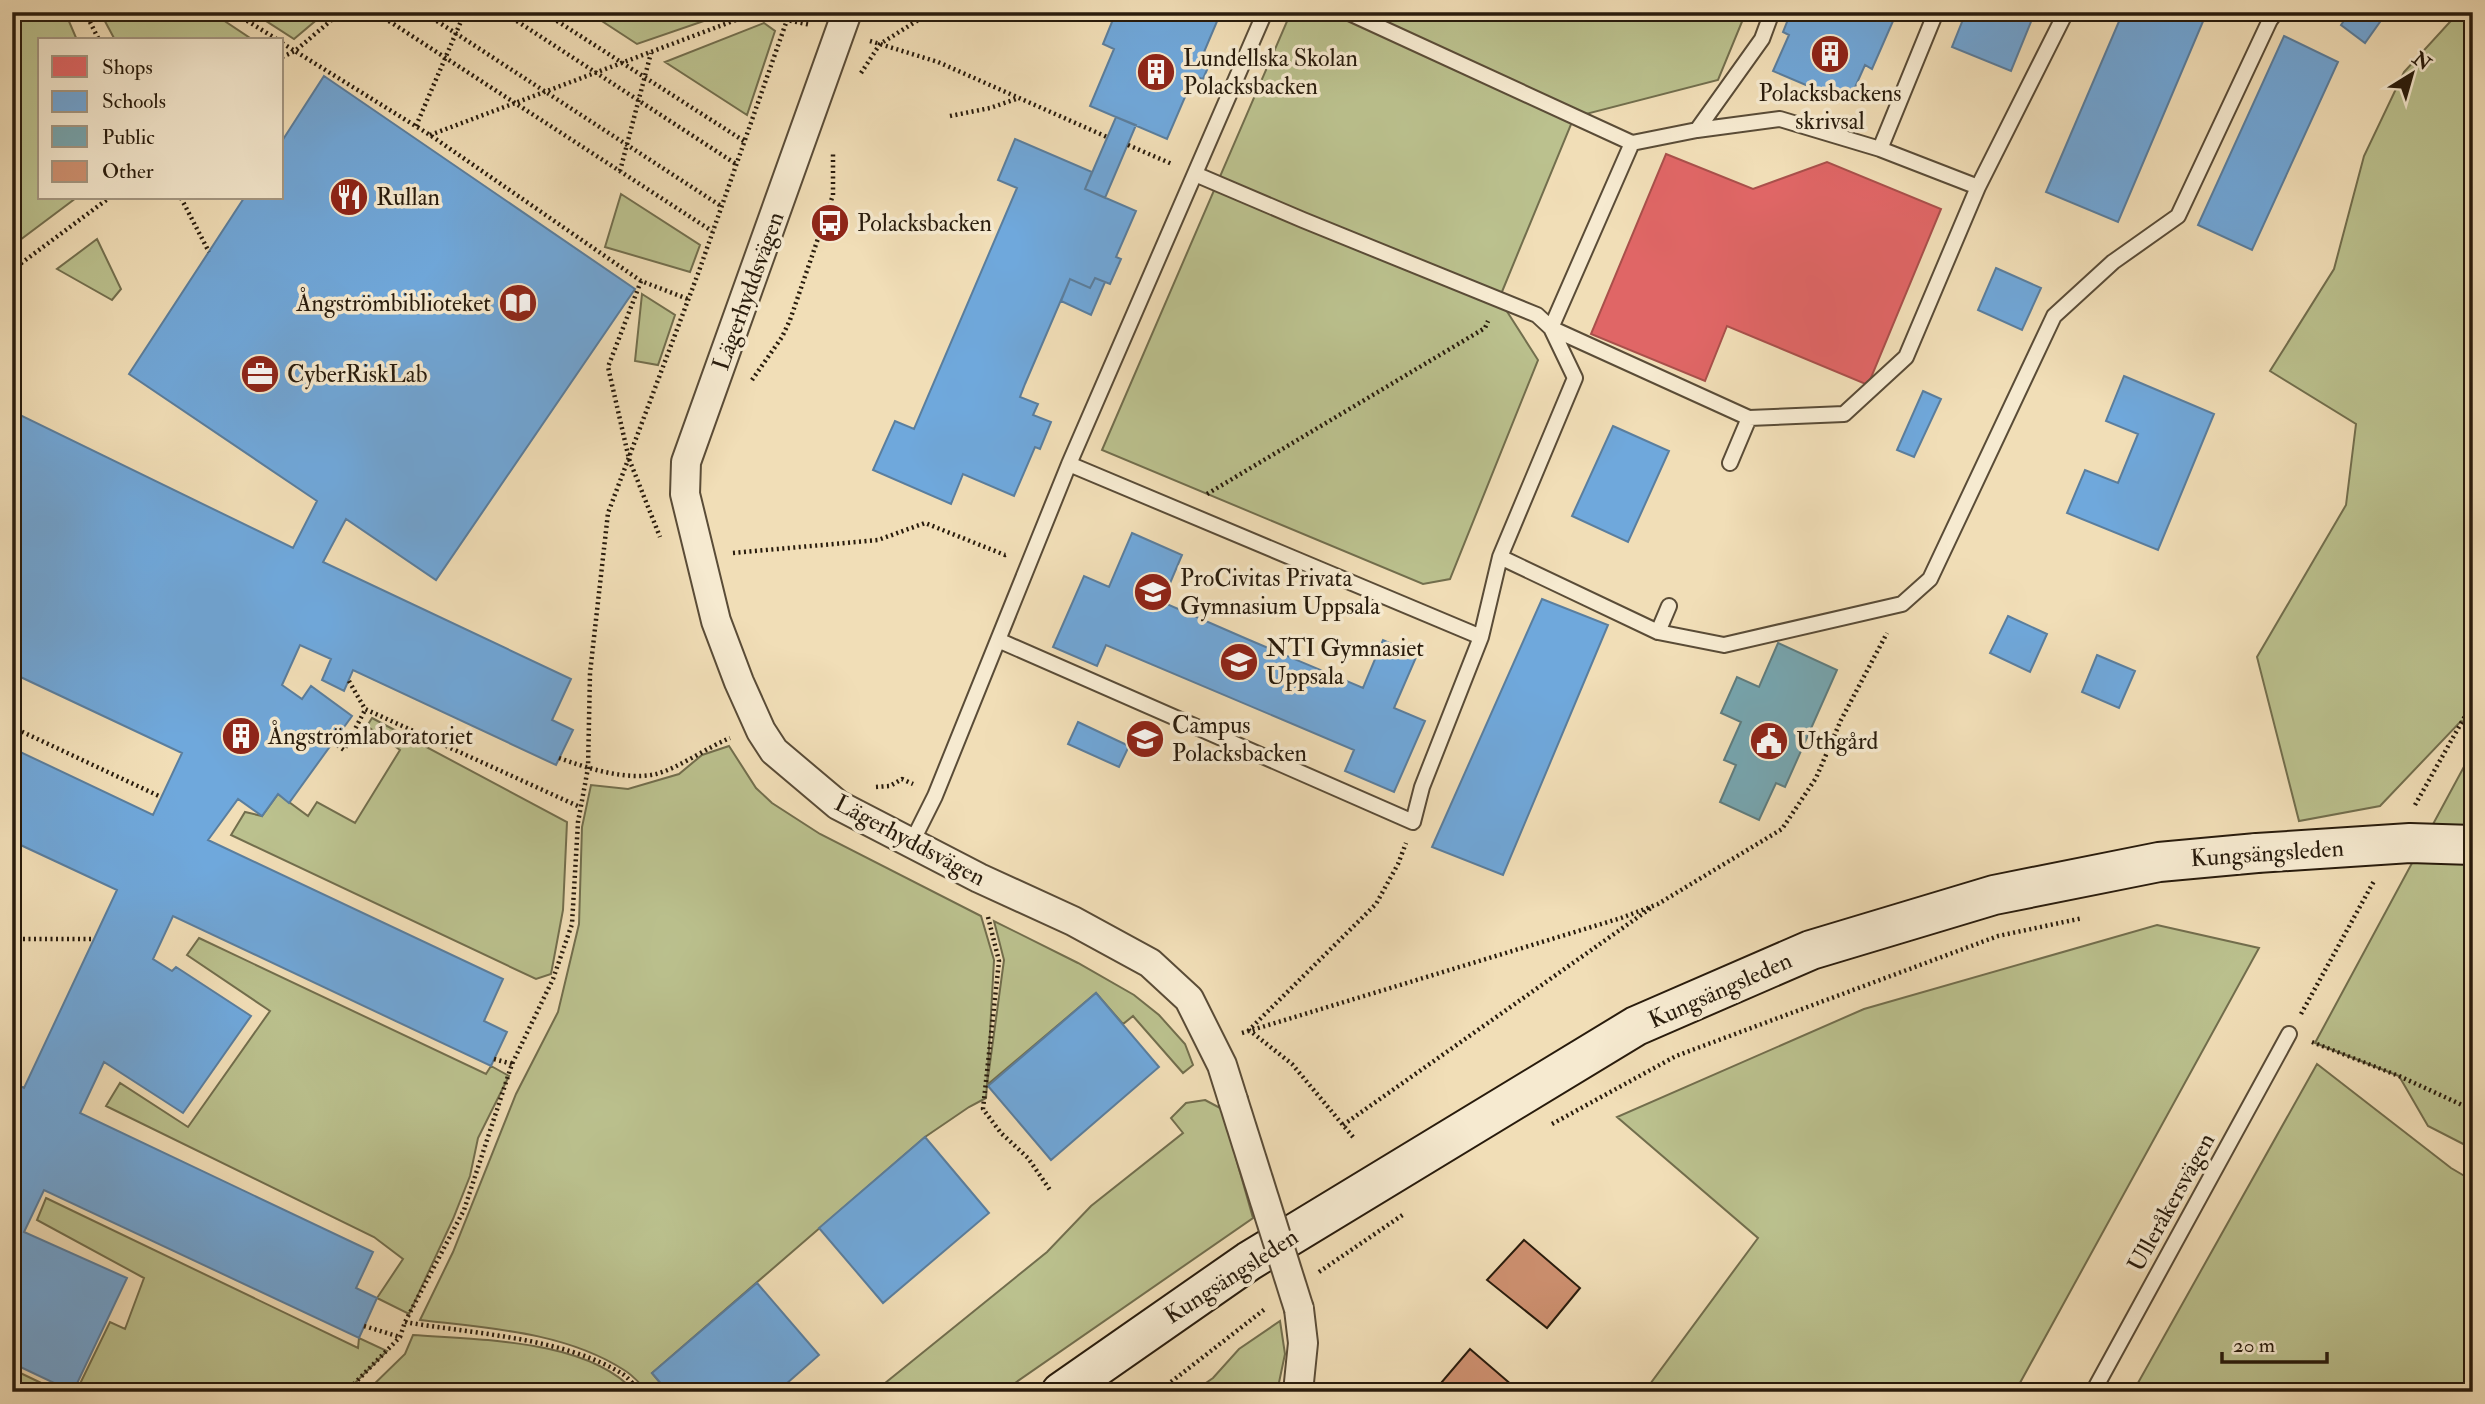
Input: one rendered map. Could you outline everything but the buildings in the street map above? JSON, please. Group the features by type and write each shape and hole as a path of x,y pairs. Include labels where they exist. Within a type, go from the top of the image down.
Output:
{"main road":[{"name":"Kungsängsleden","path":"1061,1392 1249,1261 1636,1026 1811,950 1994,895 2159,862 2410,842 2473,845"}],"street":[{"name":"Lägerhyddsvägen","path":"843,22 686,462 685,494 716,621 738,682 774,751 838,805 979,878 1073,921 1150,963 1189,999 1213,1047 1233,1100 1286,1306 1303,1343 1298,1392"}],"lane":[{"path":"912,842 935,796 1069,464 1265,12"},
{"path":"1347,12 1632,143 1697,130 1780,119 1880,149 1978,187"},
{"path":"1697,130 1762,39 1772,12"},
{"path":"1880,149 1937,12"},
{"path":"1195,174 1537,315 1551,328 1749,418 1844,414 1906,357 1978,187 2066,12"},
{"path":"1500,557 1658,632 1724,645 1902,604 1930,579 2054,316 2113,262 2178,216 2276,12"},
{"path":"998,640 1413,822 1422,788 1481,636 1500,557 1575,378 1551,328 1632,143"},
{"path":"1730,463 1749,418"},
{"path":"1069,464 1481,636"},
{"path":"1658,632 1669,606"},
{"name":"Ulleråkersvägen","path":"2093,1392 2289,1034"}],"path":[{"path":"85,12 98,38"},
{"path":"233,12 275,38"},
{"path":"284,56 295,51 341,12"},
{"path":"375,12 712,231"},
{"path":"423,12 722,206"},
{"path":"416,126 465,12"},
{"path":"503,12 736,164"},
{"path":"543,12 744,141"},
{"path":"430,135 757,12"},
{"path":"776,12 787,20 843,22 880,44 938,62 1107,137"},
{"path":"857,79 880,44 931,12"},
{"path":"346,1392 400,1337 405,1322 464,1210 512,1064 553,979 572,924 580,807 588,768 590,673 608,513 722,206 787,20"},
{"path":"284,44 430,135 640,281 688,299"},
{"path":"620,171 652,52"},
{"path":"950,116 990,108 1019,98"},
{"path":"1128,145 1195,174"},
{"path":"745,389 782,337 790,320 833,195 834,148"},
{"path":"12,270 106,200"},
{"path":"182,200 209,252"},
{"path":"640,281 608,367 629,459 669,561 699,556"},
{"path":"1180,511 1485,328 1499,299"},
{"path":"727,544 730,554 878,540 925,523 1005,555 1036,547"},
{"path":"1343,1125 1658,904 1782,828 1816,778 1841,720 1902,604"},
{"path":"349,681 365,709 580,807"},
{"path":"333,742 344,750 365,709"},
{"path":"12,727 161,797"},
{"path":"559,758 611,774 654,774 730,738"},
{"path":"873,787 890,786 902,779 935,796"},
{"path":"1249,1030 1376,904 1398,864 1413,822"},
{"path":"1213,1047 1249,1030 1658,904"},
{"path":"987,912 999,961 983,1109 1000,1133 1028,1158 1050,1190"},
{"path":"1546,1128 1676,1056 1998,936 2091,917"},
{"path":"12,939 94,939"},
{"path":"1249,1030 1292,1064 1353,1137"},
{"path":"2289,1034 2399,1076 2473,1110"},
{"path":"494,1059 512,1064"},
{"path":"1318,1273 1407,1212"},
{"path":"1162,1390 1179,1373 1240,1327 1286,1306"},
{"path":"405,1322 525,1340 582,1355 623,1374 640,1392"},
{"path":"364,1326 400,1337"}],"green space":[{"path":"12,12 65,12 76,38 38,38 38,200 73,200 12,246"},
{"path":"100,12 211,12 250,38 114,38"},
{"path":"252,12 326,12 294,39"},
{"path":"588,12 730,12 637,44"},
{"path":"1291,12 1746,12 1718,80 1574,117 1499,299 1538,360 1450,579 1423,584 1102,450"},
{"path":"2459,12 2473,12 2473,724 2461,721 2380,806 2299,821 2257,657 2346,505 2356,424 2270,371 2334,269 2364,156 2404,72"},
{"path":"764,23 775,31 747,115 665,62"},
{"path":"621,194 700,245 690,272 605,247"},
{"path":"97,239 121,289 112,300 57,269"},
{"path":"642,294 675,315 658,365 635,361"},
{"path":"372,718 567,822 563,910 551,974 536,979 231,835 245,812 262,816 278,794 308,816 317,802 355,823 400,750 367,726"},
{"path":"729,746 756,788 772,803 820,834 981,916 994,960 986,1098 925,1137 652,1373 668,1392 648,1392 627,1372 577,1347 499,1329 420,1320 453,1252 516,1094 558,1012 579,924 582,827 591,785 628,789 679,774 702,755"},
{"path":"2473,750 2473,1149 2428,1126 2399,1076 2315,1043"},
{"path":"994,921 1078,963 1134,995 1159,1015 1185,1044 1193,1065 1183,1073 1133,1016 1123,1024 1096,993 987,1085 1004,960"},
{"path":"2157,925 2259,948 2015,1392 1639,1392 1650,1384 1758,1238 1617,1117 1864,1009"},
{"path":"199,938 486,1074 491,1066 509,1076 478,1138 470,1176 409,1314 377,1298 403,1259 374,1237 106,1106 120,1083 188,1127 270,1011 187,955"},
{"path":"2317,1064 2451,1168 2473,1181 2473,1392 2136,1392 2134,1390"},
{"path":"1205,1100 1222,1109 1253,1218 1002,1392 874,1392 1047,1252 1091,1206 1183,1133 1171,1118 1186,1103"},
{"path":"46,1198 358,1348 359,1338 387,1351 346,1392 76,1392 110,1322 125,1329 144,1278 37,1220"},
{"path":"1280,1321 1285,1354 1277,1392 1193,1392 1213,1378 1239,1349"},
{"path":"413,1335 500,1341 562,1352 590,1361 615,1375 635,1392 366,1392 405,1354"},
{"path":"12,1369 60,1392 12,1392"}],"place":[{"name":"Polacksbackens skrivsal","path":"1830,54"},
{"name":"Lundellska Skolan Polacksbacken","path":"1156,72"},
{"name":"Rullan","path":"349,197"},
{"name":"Polacksbacken","path":"830,223"},
{"name":"Ångströmbiblioteket","path":"518,303"},
{"name":"CyberRiskLab","path":"260,374"},
{"name":"ProCivitas Privata Gymnasium Uppsala","path":"1153,592"},
{"name":"NTI Gymnasiet Uppsala","path":"1239,662"},
{"name":"Ångströmlaboratoriet","path":"241,736"},
{"name":"Campus Polacksbacken","path":"1145,739"},
{"name":"Uthgård","path":"1769,741"}]}
